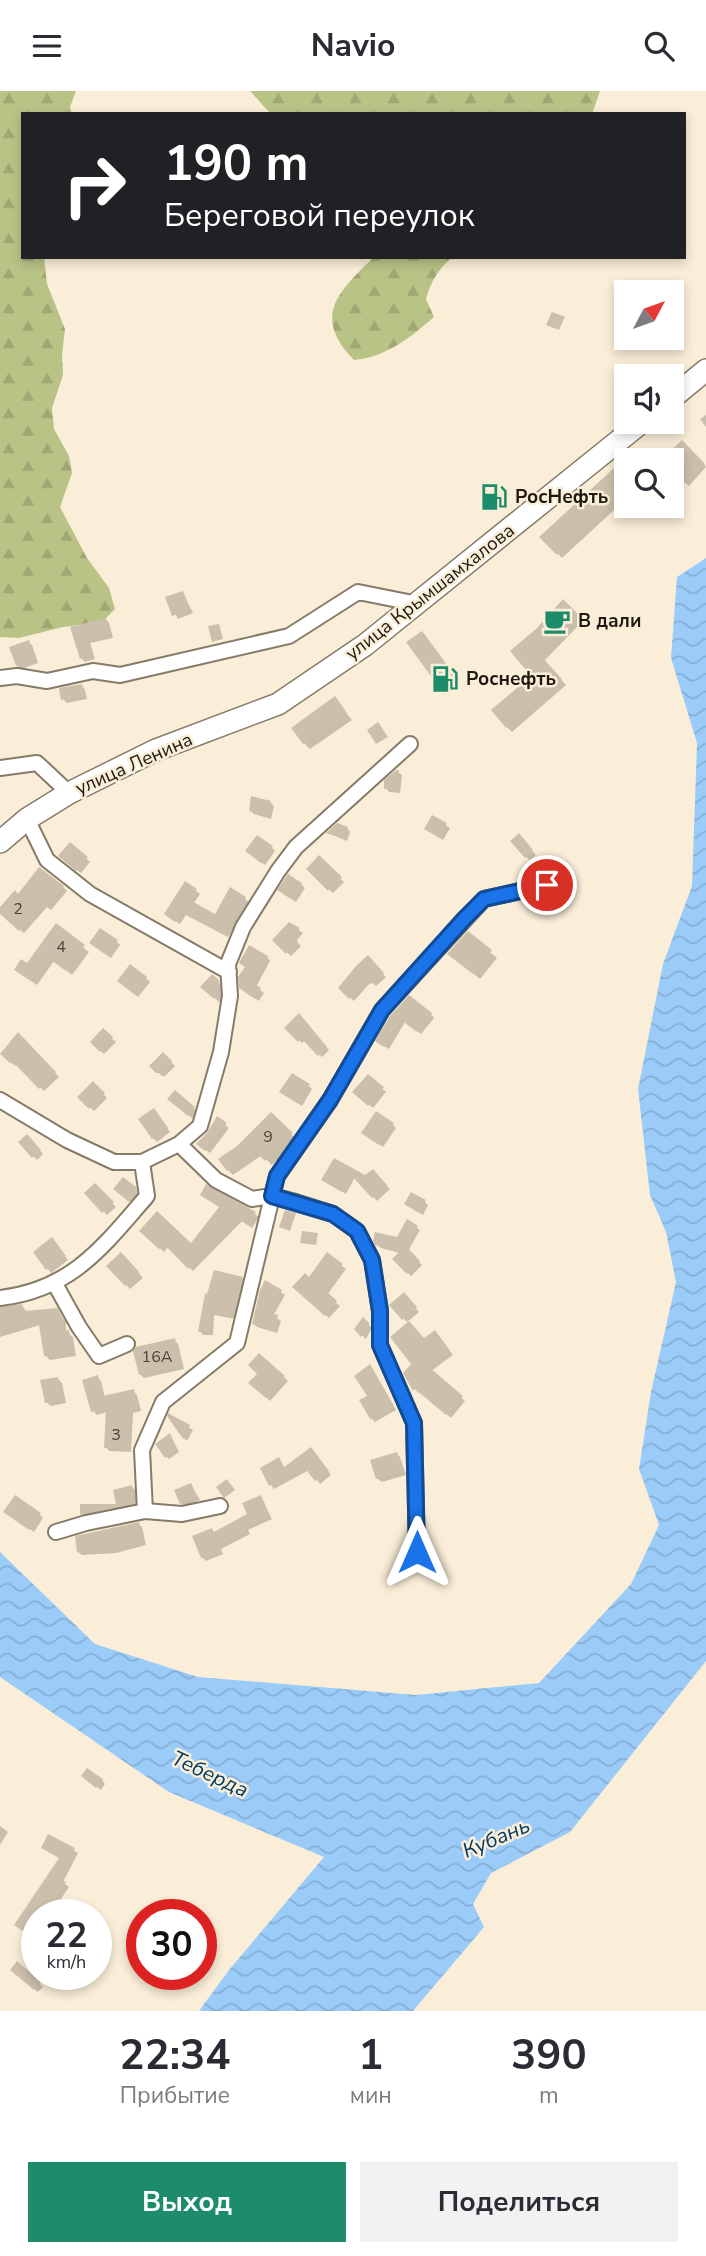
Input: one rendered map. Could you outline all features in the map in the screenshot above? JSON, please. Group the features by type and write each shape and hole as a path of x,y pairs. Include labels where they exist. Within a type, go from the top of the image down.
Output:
{"main road":[{"path":"684,388 706,370"},
{"name":"улица Крымшамхалова","path":"278,704 365,645 627,434"},
{"name":"улица Ленина","path":"0,842 27,819 69,793 156,750 278,704"}],"street":[{"path":"0,678 17,676 47,681 93,671 120,675 289,636 358,592 418,604"},
{"path":"0,1100 67,1140 114,1161 142,1162 179,1145 200,1126 218,1064 230,996 228,964 243,927 296,847 410,744"},
{"path":"0,768 37,763 69,793"},
{"path":"27,819 47,860 90,894 229,972"},
{"path":"145,1511 142,1450 163,1402 237,1343 277,1176 330,1100 382,1010 484,899 547,885"},
{"path":"179,1145 216,1180 252,1199 272,1196 333,1214 357,1231 372,1260 380,1311 380,1345 414,1423 417,1552"},
{"path":"0,1298 55,1284 102,1249 147,1196 142,1162"},
{"path":"55,1284 99,1356 127,1344"},
{"path":"55,1532 145,1511 182,1514 220,1506"}],"green space":[{"path":"0,91 76,91 70,107 71,112 21,112 21,259 44,259 47,284 65,329 63,375 52,408 54,429 69,456 72,473 60,507 87,558 109,588 115,609 102,622 63,627 19,638 0,637"},
{"path":"250,91 600,91 593,112 269,112"},
{"path":"372,259 450,259 436,276 426,299 434,317 387,351 354,360 341,344 334,330 332,317 341,293"}],"water":[{"path":"706,558 706,1661 570,1832 491,1873 473,1904 484,1927 413,2011 199,2011 217,1990 229,1970 324,1857 169,1792 0,1677 0,1552 95,1644 198,1677 416,1695 539,1683 631,1584 659,1525 639,1469 651,1392 676,1282 666,1232 650,1195 638,1089 663,964 692,886 697,743 671,658 677,577"}],"building":[{"path":"552,312 565,317 559,330 546,325"},
{"path":"682,440 705,464 684,484 684,448 674,448"},
{"path":"614,468 614,502 557,555 539,537"},
{"path":"183,591 190,609 172,616 165,597"},
{"path":"563,599 579,615 540,655 562,679 506,728 491,710 531,676 510,651 537,628"},
{"path":"106,618 110,634 87,640 92,655 80,659 70,627"},
{"path":"219,624 223,639 212,642 208,626"},
{"path":"422,631 459,681 441,694 406,642"},
{"path":"29,640 35,660 16,666 9,647"},
{"path":"82,684 84,696 61,700 59,688"},
{"path":"335,696 347,713 303,744 291,728"},
{"path":"378,722 388,737 376,744 367,730"},
{"path":"399,770 397,790 384,789 384,780"},
{"path":"251,796 271,801 267,816 249,811"},
{"path":"432,815 447,823 439,838 424,829"},
{"path":"337,823 348,827 344,839 326,833"},
{"path":"519,833 533,850 525,858 510,841"},
{"path":"257,835 273,846 261,863 245,851"},
{"path":"70,842 88,857 76,871 58,856"},
{"path":"319,855 342,877 328,891 306,869"},
{"path":"39,867 64,886 46,908 43,905 19,931 0,914 0,907 15,890 18,894"},
{"path":"288,874 302,883 292,899 277,890"},
{"path":"185,881 197,889 190,900 215,914 230,887 246,897 224,935 182,912 175,922 164,914"},
{"path":"289,922 300,928 293,936 298,941 286,954 272,940"},
{"path":"56,923 85,945 66,971 47,957 31,981 14,970 21,959 27,963"},
{"path":"100,928 118,940 107,955 89,943"},
{"path":"468,931 492,950 473,974 447,954"},
{"path":"249,945 268,956 253,983 261,988 255,999 239,988 238,977 245,967 239,963"},
{"path":"368,955 384,973 371,984 367,979 349,999 338,988"},
{"path":"130,964 147,977 134,994 117,981"},
{"path":"212,974 219,980 220,992 214,999 200,987"},
{"path":"409,995 432,1013 417,1032 401,1020 384,1047 375,1041 390,1016"},
{"path":"299,1013 327,1047 318,1056 301,1038 298,1042 284,1028"},
{"path":"103,1028 113,1037 100,1052 90,1042"},
{"path":"18,1032 56,1072 39,1089 12,1061 10,1063 0,1054"},
{"path":"163,1052 172,1061 161,1073 156,1073 149,1066"},
{"path":"292,1073 310,1084 297,1103 279,1092"},
{"path":"368,1074 384,1087 368,1106 352,1092"},
{"path":"93,1081 105,1093 89,1109 77,1097"},
{"path":"175,1090 195,1107 188,1116 167,1099"},
{"path":"154,1108 168,1128 152,1139 138,1119"},
{"path":"376,1111 394,1123 379,1145 361,1133"},
{"path":"271,1112 293,1133 265,1161 255,1151 227,1171 218,1159 237,1146"},
{"path":"217,1116 227,1123 205,1151 196,1144 207,1133"},
{"path":"27,1134 41,1150 32,1158 18,1142"},
{"path":"334,1158 365,1175 373,1169 387,1185 372,1198 351,1175 342,1192 321,1180"},
{"path":"123,1177 136,1187 137,1192 129,1202 113,1189"},
{"path":"95,1183 114,1202 102,1213 84,1193"},
{"path":"206,1184 256,1212 248,1225 237,1219 188,1269 164,1244 159,1249 139,1231 157,1211 191,1243 219,1207 200,1195"},
{"path":"411,1192 426,1200 419,1213 404,1204"},
{"path":"285,1210 296,1213 290,1231 279,1227"},
{"path":"407,1219 418,1226 406,1246 420,1261 407,1274 392,1259 400,1251 375,1245 373,1241 375,1232 397,1237"},
{"path":"302,1231 318,1233 316,1245 300,1243"},
{"path":"52,1237 66,1256 46,1270 33,1252"},
{"path":"121,1252 140,1273 125,1286 106,1266"},
{"path":"327,1252 343,1264 325,1290 337,1301 325,1316 292,1287 305,1273 309,1277"},
{"path":"214,1270 243,1277 232,1316 211,1312 210,1332 198,1332 205,1293 207,1294"},
{"path":"265,1280 282,1290 269,1313 278,1315 274,1331 252,1324"},
{"path":"404,1292 417,1307 402,1320 389,1305"},
{"path":"22,1304 24,1311 58,1308 62,1331 69,1330 72,1352 44,1356 38,1319 0,1331 0,1307"},
{"path":"363,1317 369,1327 361,1337 354,1329"},
{"path":"409,1321 424,1338 435,1330 450,1351 429,1367 463,1396 446,1415 415,1389 413,1391 403,1373 411,1364 390,1337"},
{"path":"175,1338 181,1366 139,1375 133,1351 136,1347"},
{"path":"259,1353 285,1376 266,1398 248,1383 257,1374 248,1365"},
{"path":"370,1364 394,1406 370,1419 359,1400 367,1396 354,1376"},
{"path":"98,1375 103,1396 134,1389 138,1408 130,1410 128,1449 104,1448 106,1408 91,1412 82,1380"},
{"path":"58,1377 63,1400 45,1403 40,1380"},
{"path":"168,1413 190,1425 183,1439 167,1416"},
{"path":"170,1433 177,1449 165,1458 155,1444"},
{"path":"311,1447 329,1471 315,1481 304,1467 269,1486 260,1468 279,1457 284,1467"},
{"path":"397,1452 403,1471 376,1479 370,1460"},
{"path":"227,1479 235,1490 224,1498 216,1487"},
{"path":"191,1483 197,1496 180,1504 174,1490"},
{"path":"132,1485 135,1503 80,1515 80,1504 116,1504 113,1490"},
{"path":"15,1495 41,1513 29,1530 3,1512"},
{"path":"261,1495 270,1516 245,1526 247,1530 219,1545 221,1551 201,1558 192,1536 212,1528 214,1532 247,1514 242,1503"},
{"path":"139,1522 143,1541 112,1550 77,1552 75,1536"},
{"path":"87,1768 103,1779 96,1788 81,1776"},
{"path":"48,1834 75,1848 60,1878 66,1882 55,1899 31,1899 59,1858 41,1848"},
{"path":"21,1915 21,1930 14,1925"},
{"path":"17,1961 21,1964 21,1979 10,1970"}],"place":[{"name":"РосНефть","path":"494,497"},
{"name":"В дали","path":"557,621"},
{"name":"Роснефть","path":"445,679"}],"route":[{"path":"417,1552 414,1423 380,1345 380,1311 372,1260 357,1231 333,1214 272,1196 277,1176 330,1100 382,1010 484,899 547,885"}],"water label":[{"name":"Теберда","path":"210,1774"},
{"name":"Кубань","path":"496,1838"}]}
